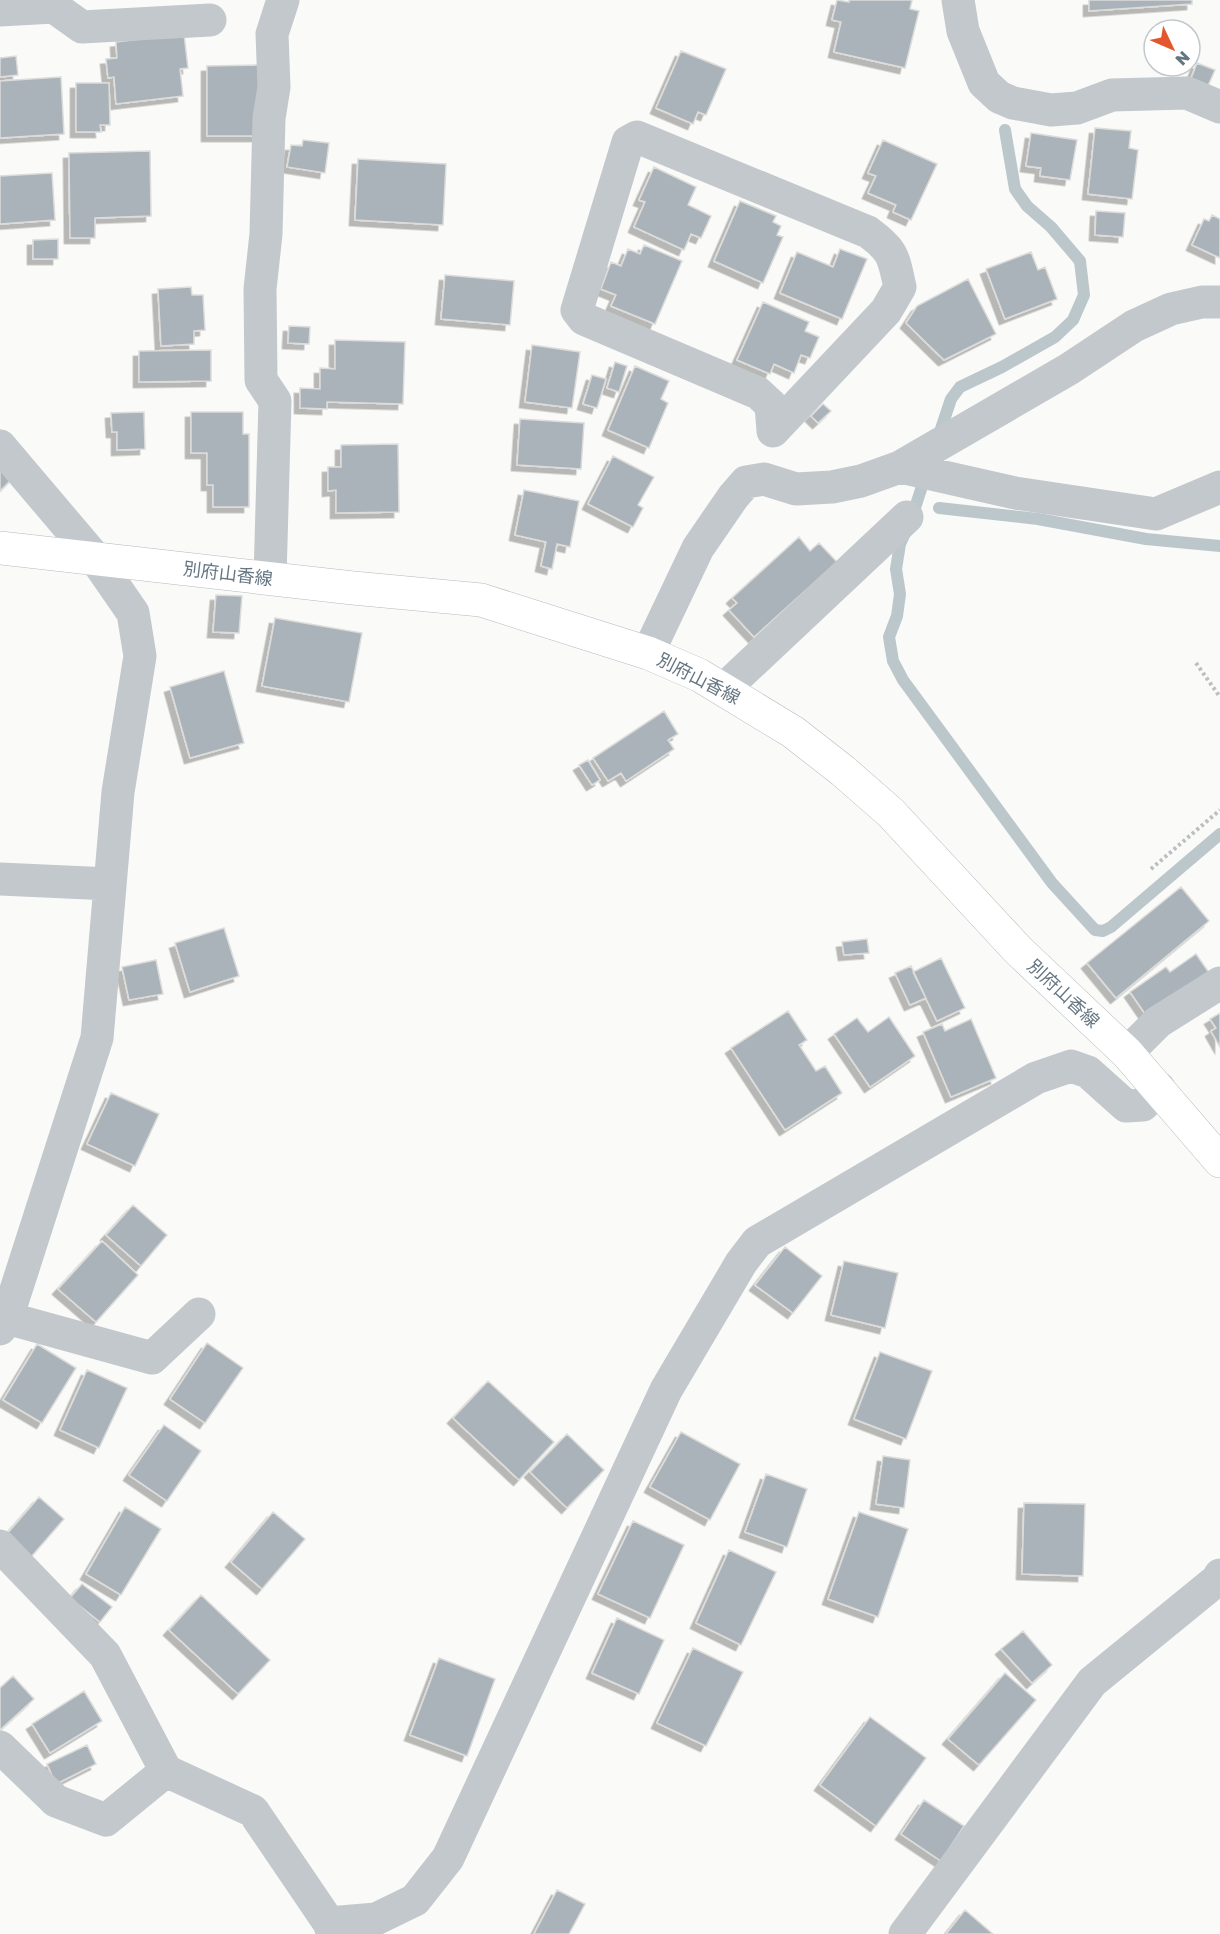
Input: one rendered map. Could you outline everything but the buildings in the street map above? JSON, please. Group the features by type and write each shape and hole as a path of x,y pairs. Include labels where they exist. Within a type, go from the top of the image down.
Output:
{"main road":[{"name":"別府山香線","path":"0,548 353,588 481,600 648,652 699,675 794,732 891,813 1018,950 1127,1053 1220,1161"}],"street":[{"path":"270,578 274,401 261,380 260,289 266,234 268,118 274,87 272,34 283,0"},
{"path":"958,0 963,31 984,83 999,97 1013,103 1051,110 1077,108 1112,95 1186,93 1220,107"},
{"path":"0,10 54,7 82,27 210,20"},
{"path":"648,652 698,548 746,482 773,431 886,311 900,287 893,256 886,245 868,232 637,137 628,142 577,310 584,319 758,393 771,405 773,431"},
{"path":"746,482 764,479 796,489 832,487 861,481 900,467 1069,369 1134,326 1171,309 1202,302 1220,302"},
{"path":"0,446 95,558 133,613 140,656 118,792 97,1038 4,1324 152,1358 199,1314"},
{"path":"900,467 1015,493 1156,514 1220,487"},
{"path":"724,689 907,517"},
{"path":"0,879 110,884"},
{"path":"1127,1053 1158,1022 1220,983"},
{"path":"0,1546 105,1655 166,1771 253,1811 331,1928 376,1919 415,1900 448,1858 666,1390 741,1263 757,1242 1036,1078 1071,1066 1088,1072 1126,1106 1143,1105 1159,1088"},
{"path":"905,1934 1092,1682 1219,1579"},
{"path":"0,1747 57,1801 106,1820 166,1771"}],"path":[{"path":"1196,663 1220,697"},
{"path":"1152,869 1220,810"}],"waterway":[{"path":"938,438 951,399 960,387 1002,367 1055,337 1073,320 1084,295 1080,261 1051,227 1027,206 1015,189 1005,130"},
{"path":"912,517 926,474"},
{"path":"939,508 1038,519 1146,539 1220,546"},
{"path":"905,533 900,544 896,569 900,594 897,616 889,637 893,661 903,680 1052,883 1095,930 1103,931 1111,927 1220,834"}]}
